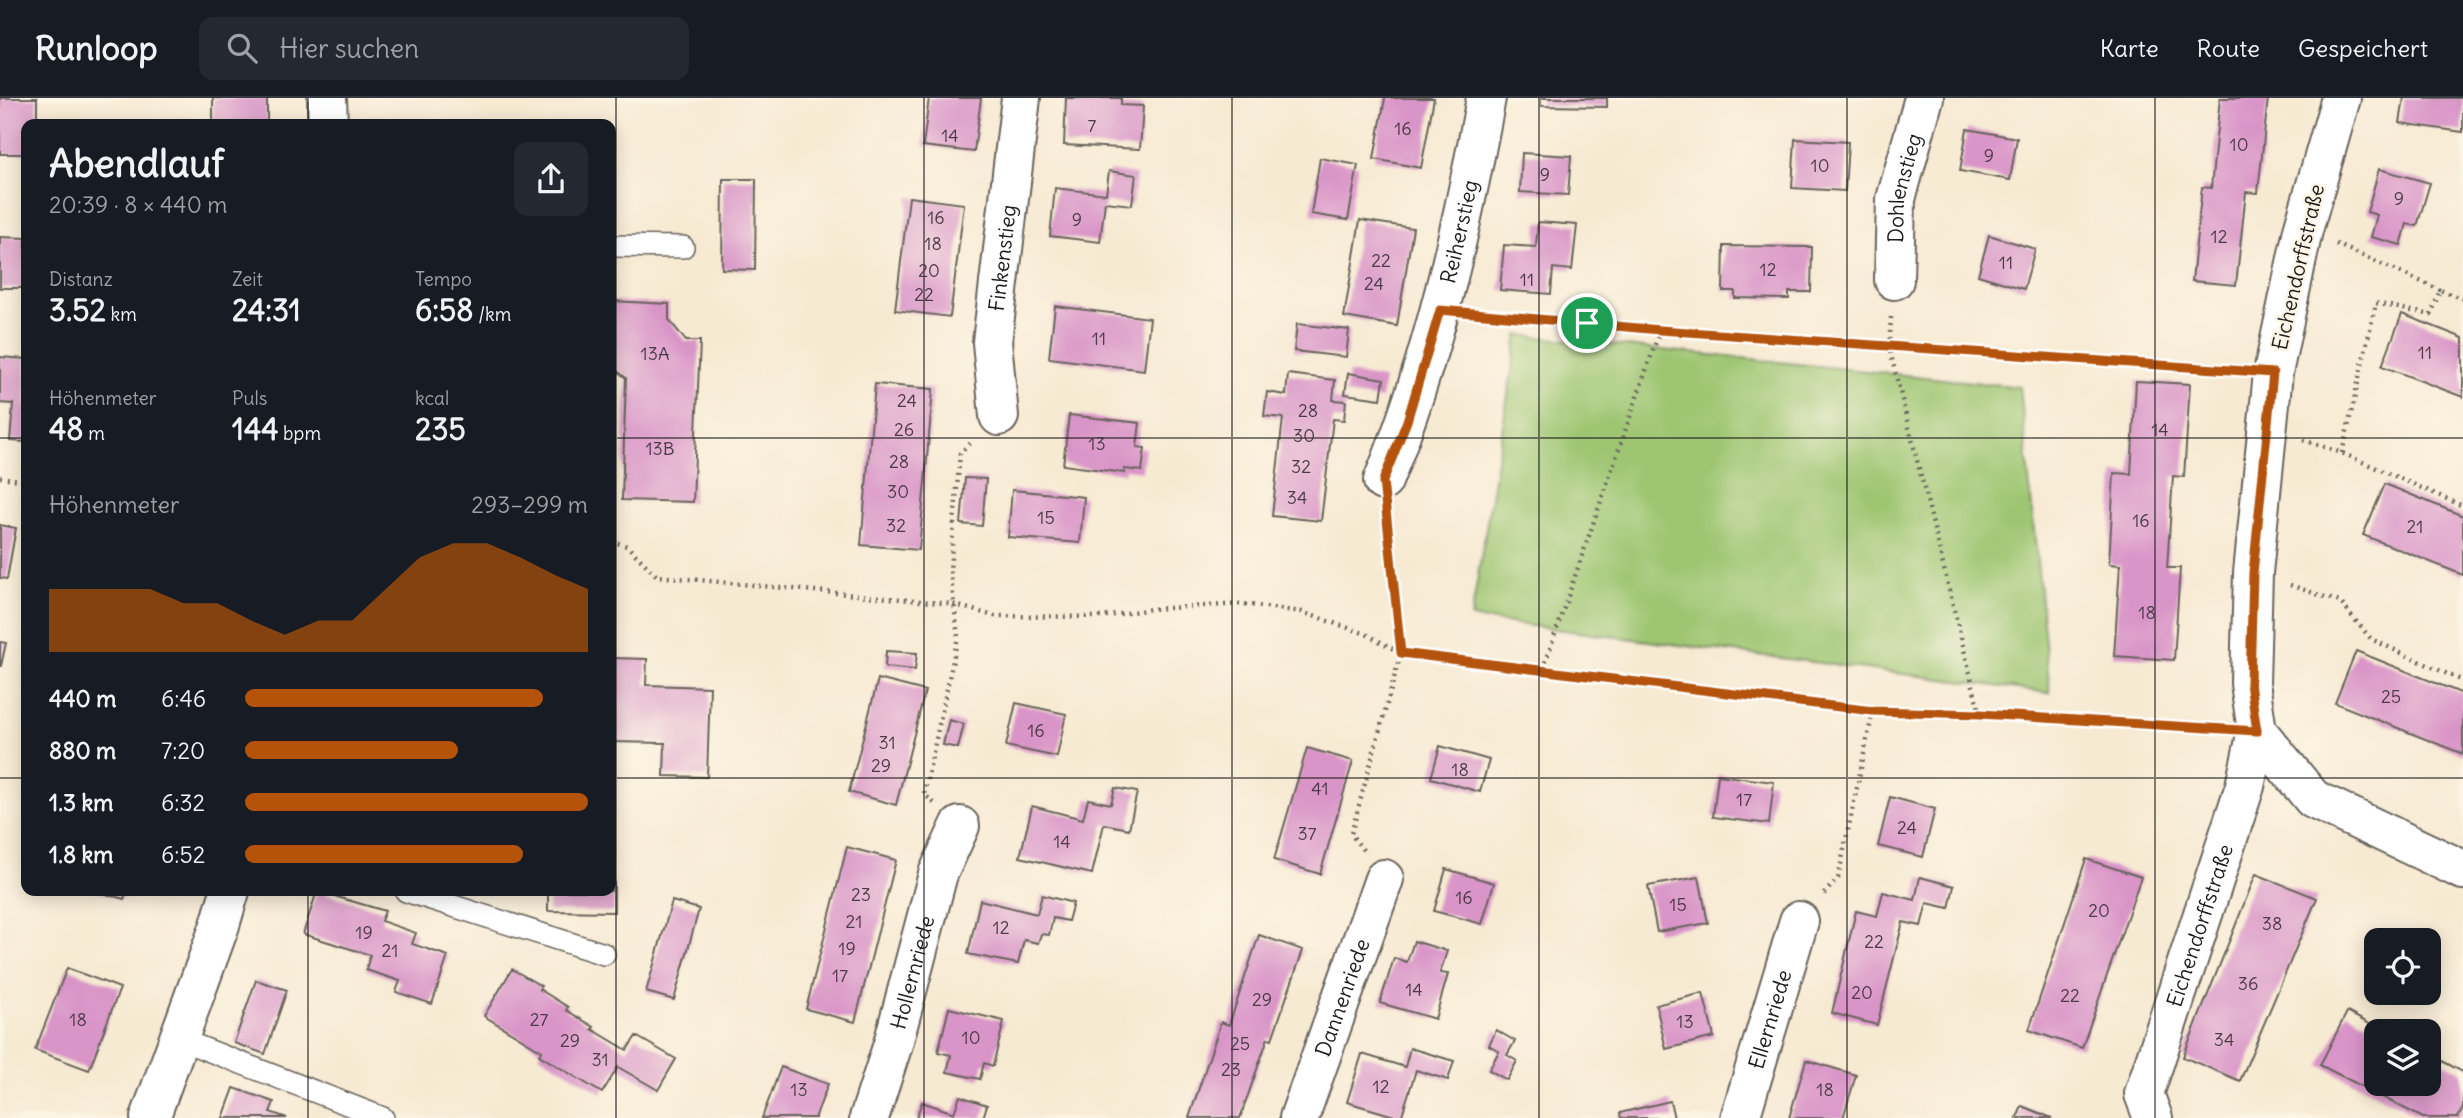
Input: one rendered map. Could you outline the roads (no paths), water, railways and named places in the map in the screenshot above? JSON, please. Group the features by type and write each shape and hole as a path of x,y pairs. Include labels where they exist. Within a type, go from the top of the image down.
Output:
{"street":[{"path":"327,98 328,119"},
{"name":"Finkenstieg","path":"999,416 992,342 1021,98"},
{"name":"Reiherstieg","path":"1383,481 1407,421 1440,310 1471,181 1486,98"},
{"name":"Dohlenstieg","path":"1894,280 1896,198 1924,98"},
{"name":"Eichendorffstraße","path":"2152,1118 2144,1094 2245,786 2257,731 2250,683 2253,573 2273,373 2303,230 2341,98"},
{"path":"2257,731 2313,799 2463,870"},
{"name":"Hollernriede","path":"869,1118 893,1044 938,874 960,826"},
{"name":"Dannenriede","path":"1299,1118 1384,879"},
{"path":"150,1118 228,896"},
{"name":"Ellernriede","path":"1740,1118 1799,921"}],"lane":[{"path":"616,246 683,247"},
{"path":"422,896 604,954"},
{"path":"178,1039 383,1118"}]}
